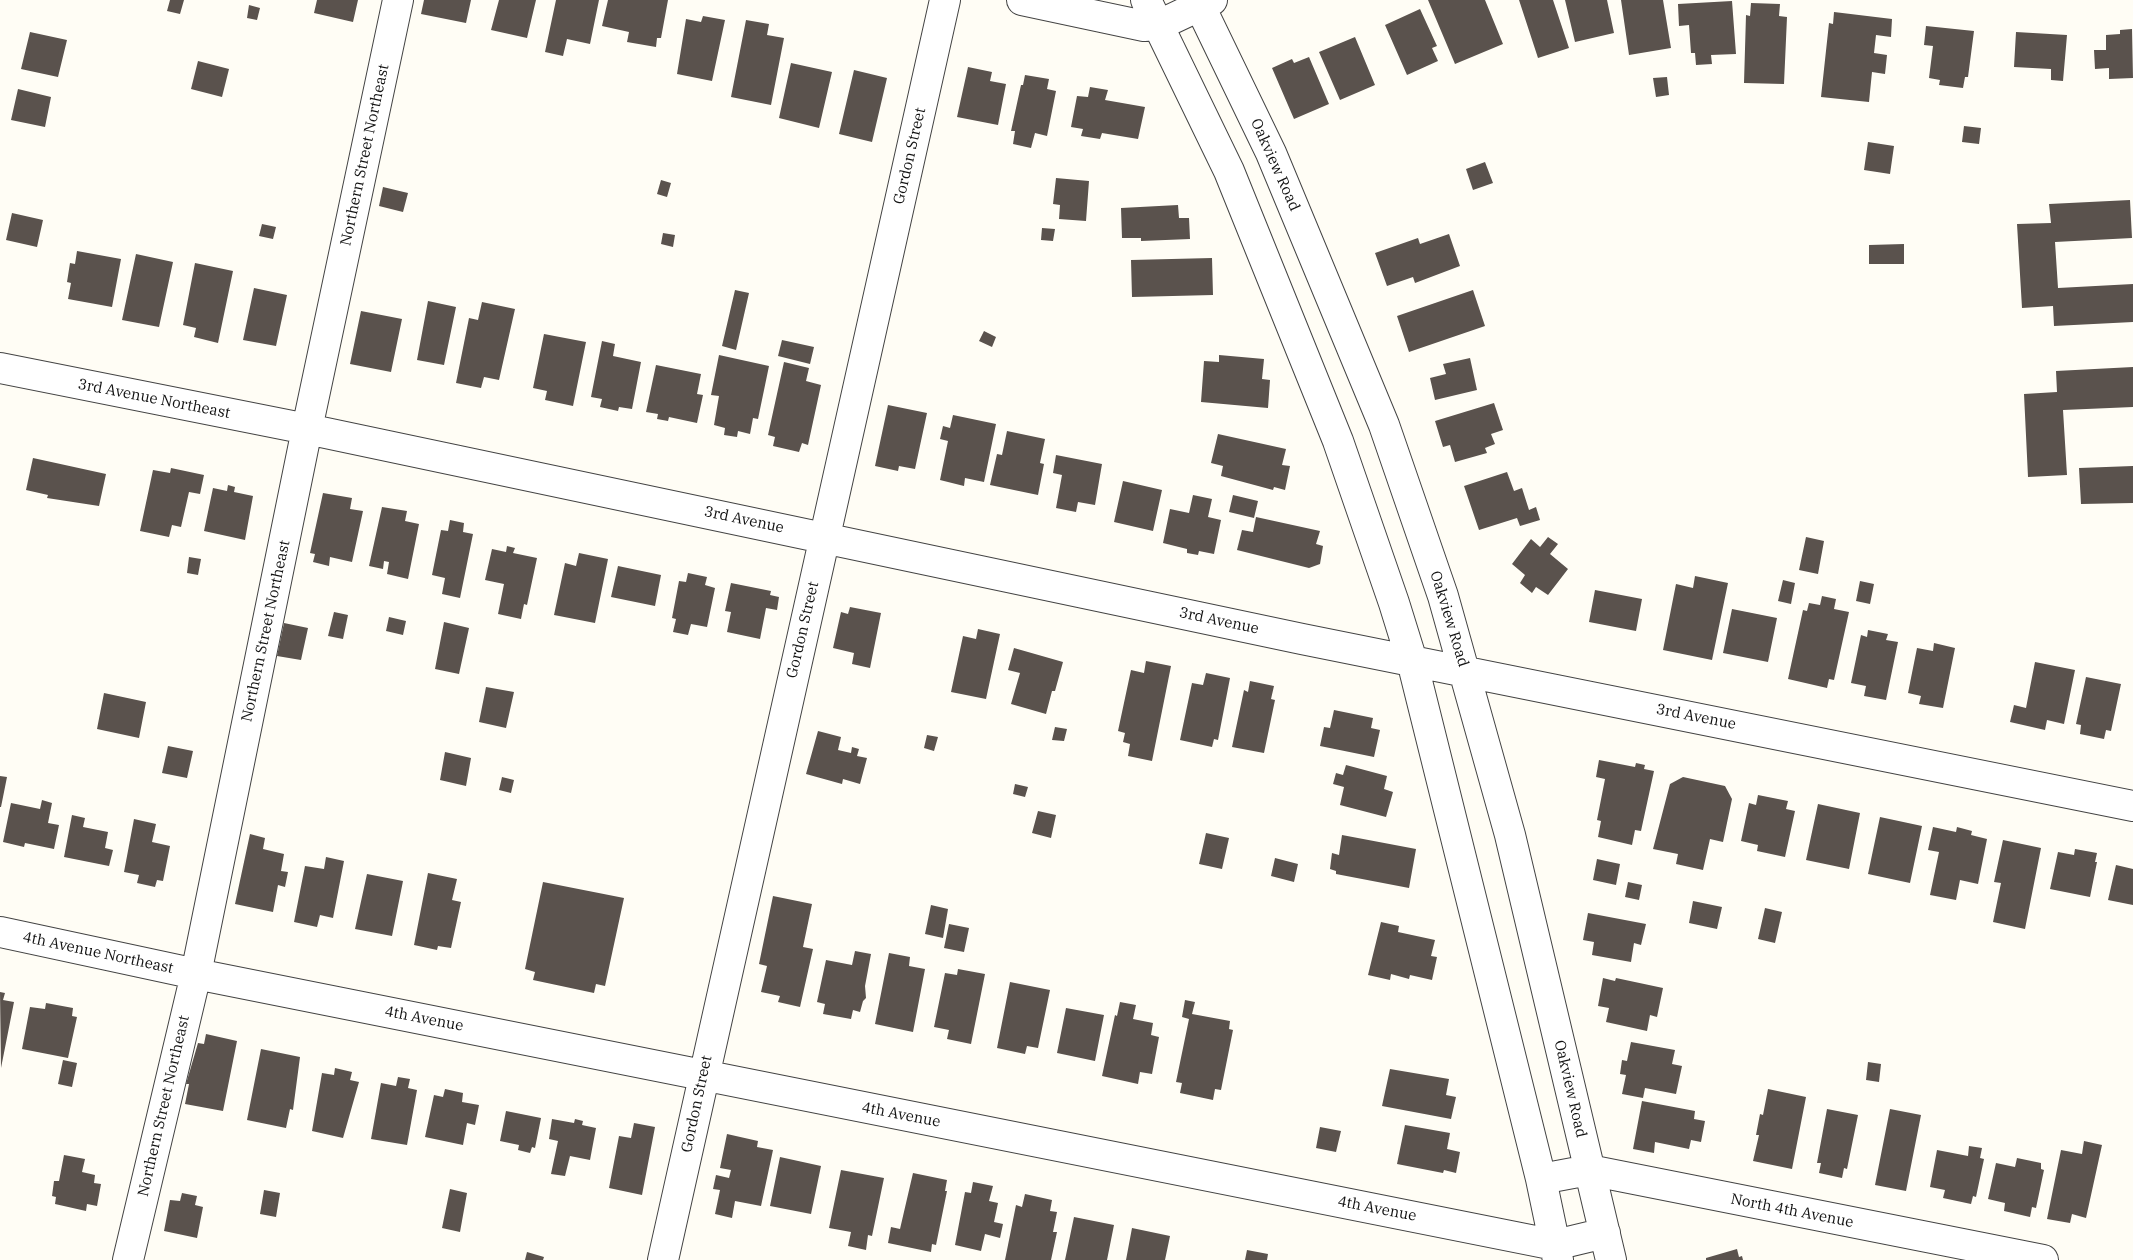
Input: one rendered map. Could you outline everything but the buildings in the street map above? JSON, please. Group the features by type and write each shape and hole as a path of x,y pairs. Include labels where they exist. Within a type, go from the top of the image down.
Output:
{"street":[{"name":"Northern Street Northeast","path":"128,1260 196,974 307,429 398,0"},
{"name":"Gordon Street","path":"663,1260 945,0"},
{"path":"1022,0 1144,26 1152,13 1203,2"},
{"name":"Oakview Road","path":"1203,2 1271,153 1384,425 1443,596 1510,836 1608,1247"},
{"path":"1152,13 1229,171 1338,441 1412,660 1541,1179 1557,1252"},
{"name":"3rd Avenue Northeast","path":"0,368 307,429"},
{"name":"3rd Avenue","path":"307,429 1465,671 2133,806"},
{"name":"4th Avenue Northeast","path":"0,932 196,974"},
{"name":"4th Avenue","path":"196,974 1557,1252 1608,1247"},
{"name":"North 4th Avenue","path":"1541,1179 1589,1170 2043,1260"}]}
